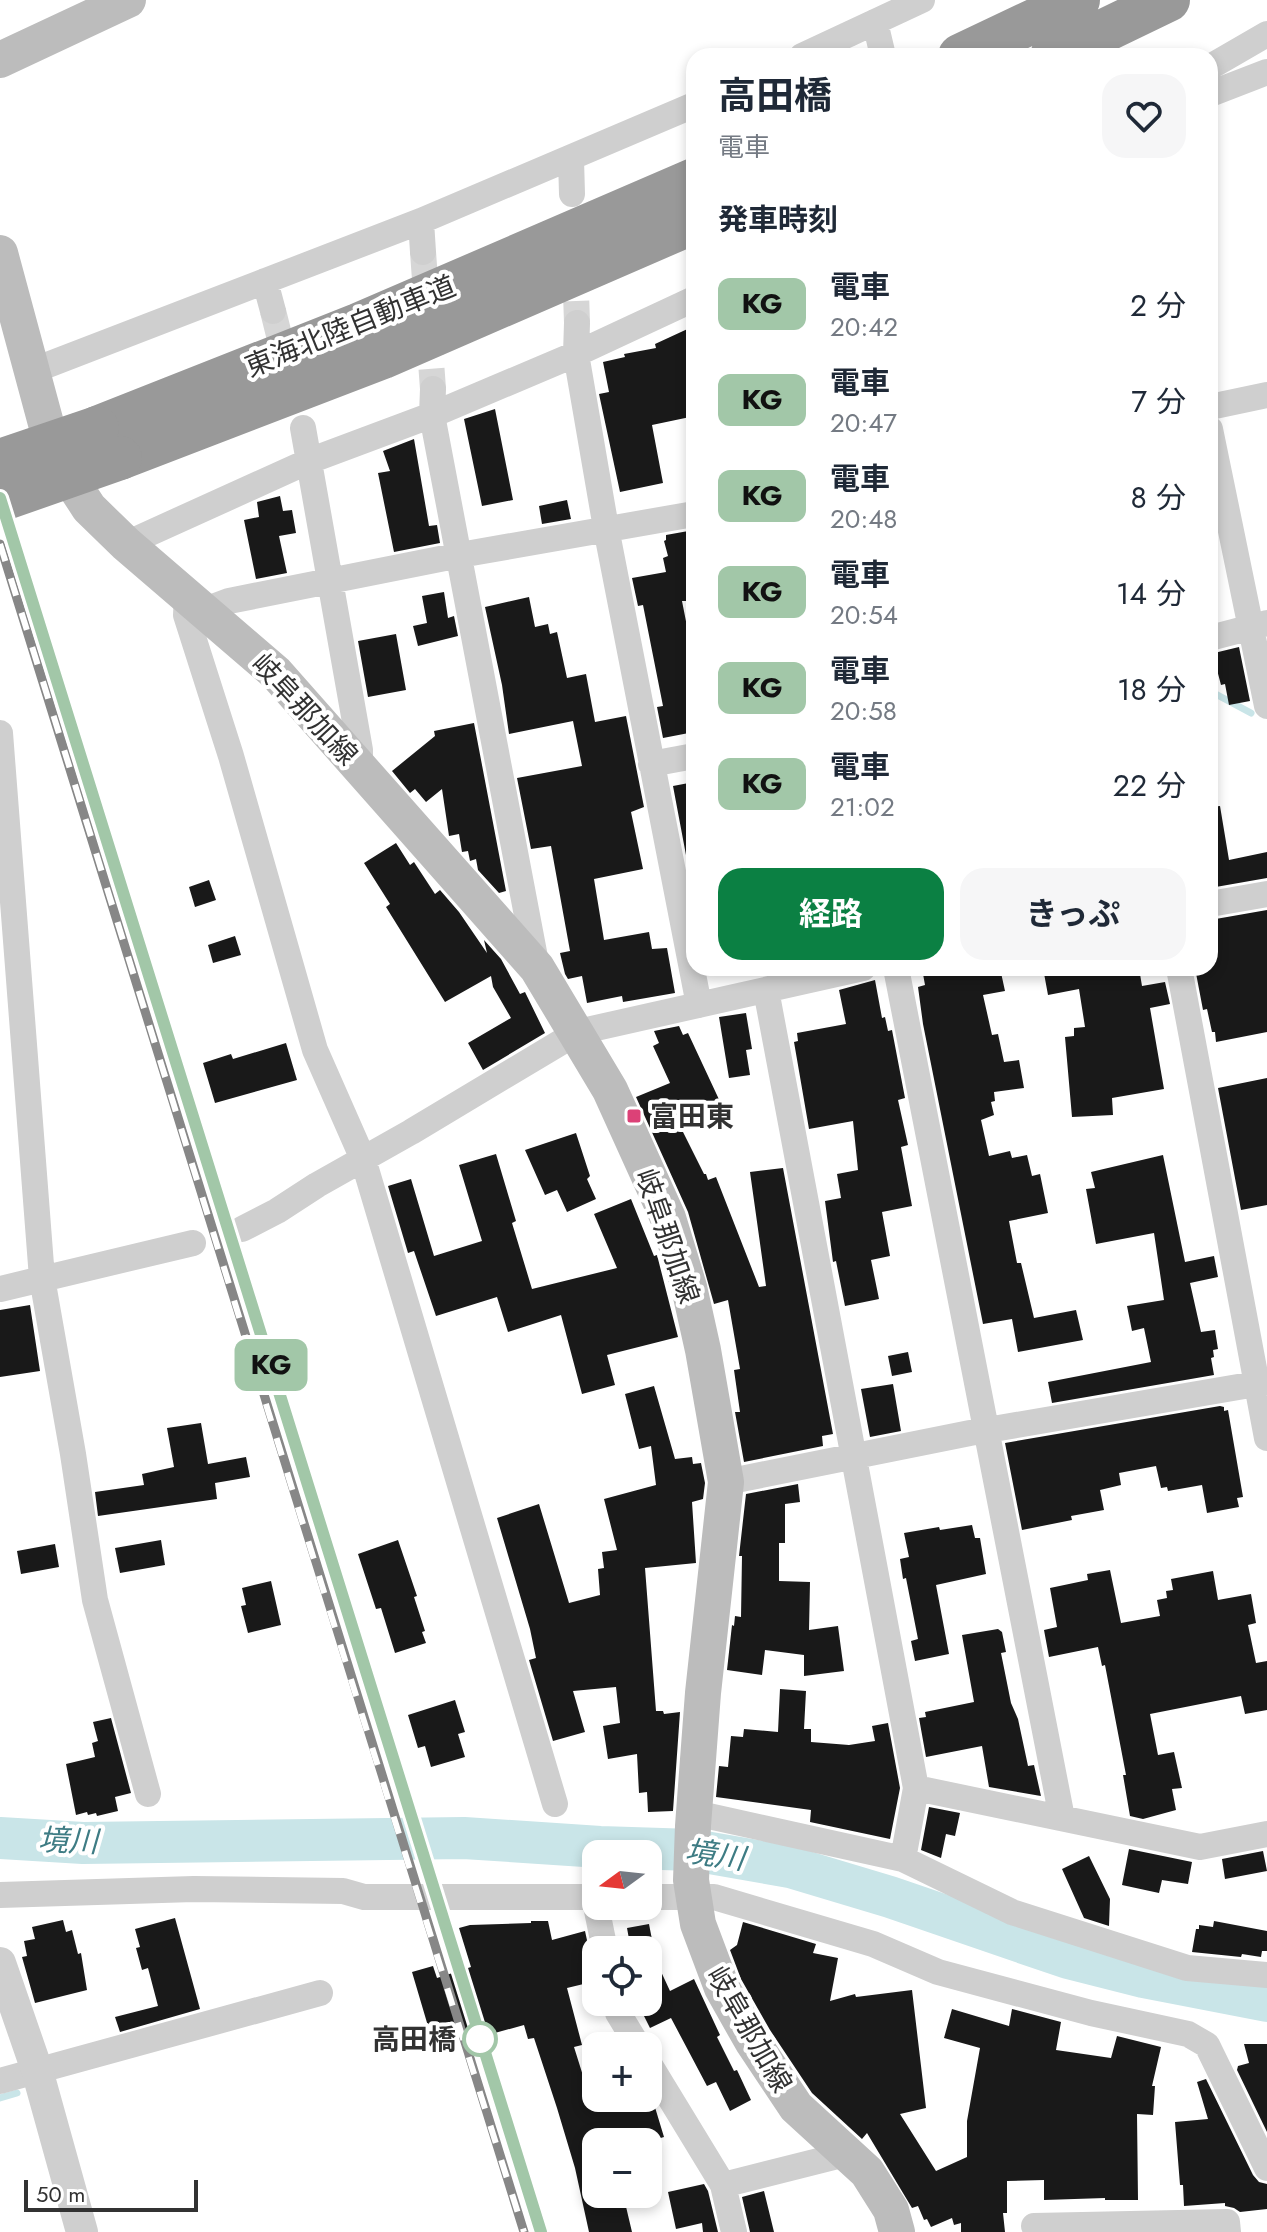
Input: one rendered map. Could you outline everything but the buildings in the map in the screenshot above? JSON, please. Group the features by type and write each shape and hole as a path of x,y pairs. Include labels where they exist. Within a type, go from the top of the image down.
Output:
{"highway":[{"path":"977,48 1078,0"},
{"path":"1069,48 1168,0"},
{"name":"東海北陸自動車道","path":"0,500 109,443 358,325 686,183"},
{"name":"東海北陸自動車道","path":"0,461 109,443 383,357 686,225"}],"main road":[{"path":"0,60 128,0"},
{"name":"岐阜那加線","path":"0,253 51,442 89,508 126,544 276,673 537,968 610,1090 668,1218 703,1350 726,1482 703,1693 691,1888 710,1959 752,2041 796,2107 867,2172 891,2210 897,2232"}],"street":[{"path":"819,48 922,0"},
{"path":"875,22 881,48"},
{"path":"1218,62 1267,34"},
{"path":"1218,91 1267,72"},
{"path":"32,371 421,221 686,109"},
{"path":"571,159 572,194"},
{"path":"421,221 423,252"},
{"path":"265,281 273,311"},
{"path":"126,544 309,461 432,415 576,354 686,303"},
{"path":"577,323 576,354 606,528 686,940"},
{"path":"433,389 432,415 537,968"},
{"path":"1218,405 1267,395"},
{"path":"303,428 360,750 360,769"},
{"path":"1218,461 1259,625 1267,706"},
{"path":"555,1804 363,1159 315,1050 231,756 186,615 196,602 229,601 460,555 686,515"},
{"path":"1218,636 1259,625"},
{"path":"0,733 42,1278 95,1600 148,1794"},
{"path":"651,764 686,757"},
{"path":"1218,903 1267,894"},
{"path":"693,976 699,1005"},
{"path":"242,1229 578,1032 828,976"},
{"path":"898,976 1062,1818"},
{"path":"1181,976 1262,1383 1267,1438"},
{"path":"766,990 916,1788 903,1859"},
{"path":"0,1289 193,1243"},
{"path":"726,1482 986,1431 1262,1383"},
{"path":"916,1788 1200,1847 1267,1834"},
{"path":"694,1820 903,1859 1012,1912 1187,1968 1267,1975"},
{"path":"662,1894 691,1888 873,1944 938,1972 1091,2013 1188,2034 1207,2045 1267,2168"},
{"path":"0,1895 194,1889 343,1891 364,1897 582,1901"},
{"path":"0,1963 37,2070 82,2232"},
{"path":"0,2081 320,1993"},
{"path":"662,2085 723,2185 734,2232"},
{"path":"723,2185 846,2154"},
{"path":"1034,2226 1227,2222 1228,2232"}],"waterway":[{"path":"1218,695 1251,713"},
{"name":"境川","path":"0,1838 83,1843 464,1838 693,1850 790,1867 890,1897 1068,1958 1143,1977 1267,2001"},
{"path":"0,2098 17,2093"}],"tunnel":[{"path":"423,252 433,389"},
{"path":"575,262 577,323"},
{"path":"273,311 287,367"}],"railway":[{"path":"0,498 541,2232"},
{"path":"0,544 524,2232"}],"train":[{"name":"KG","path":"0,498 541,2232"}],"place":[{"name":"富田東","path":"634,1116"},
{"name":"高田橋","path":"480,2039"}]}
